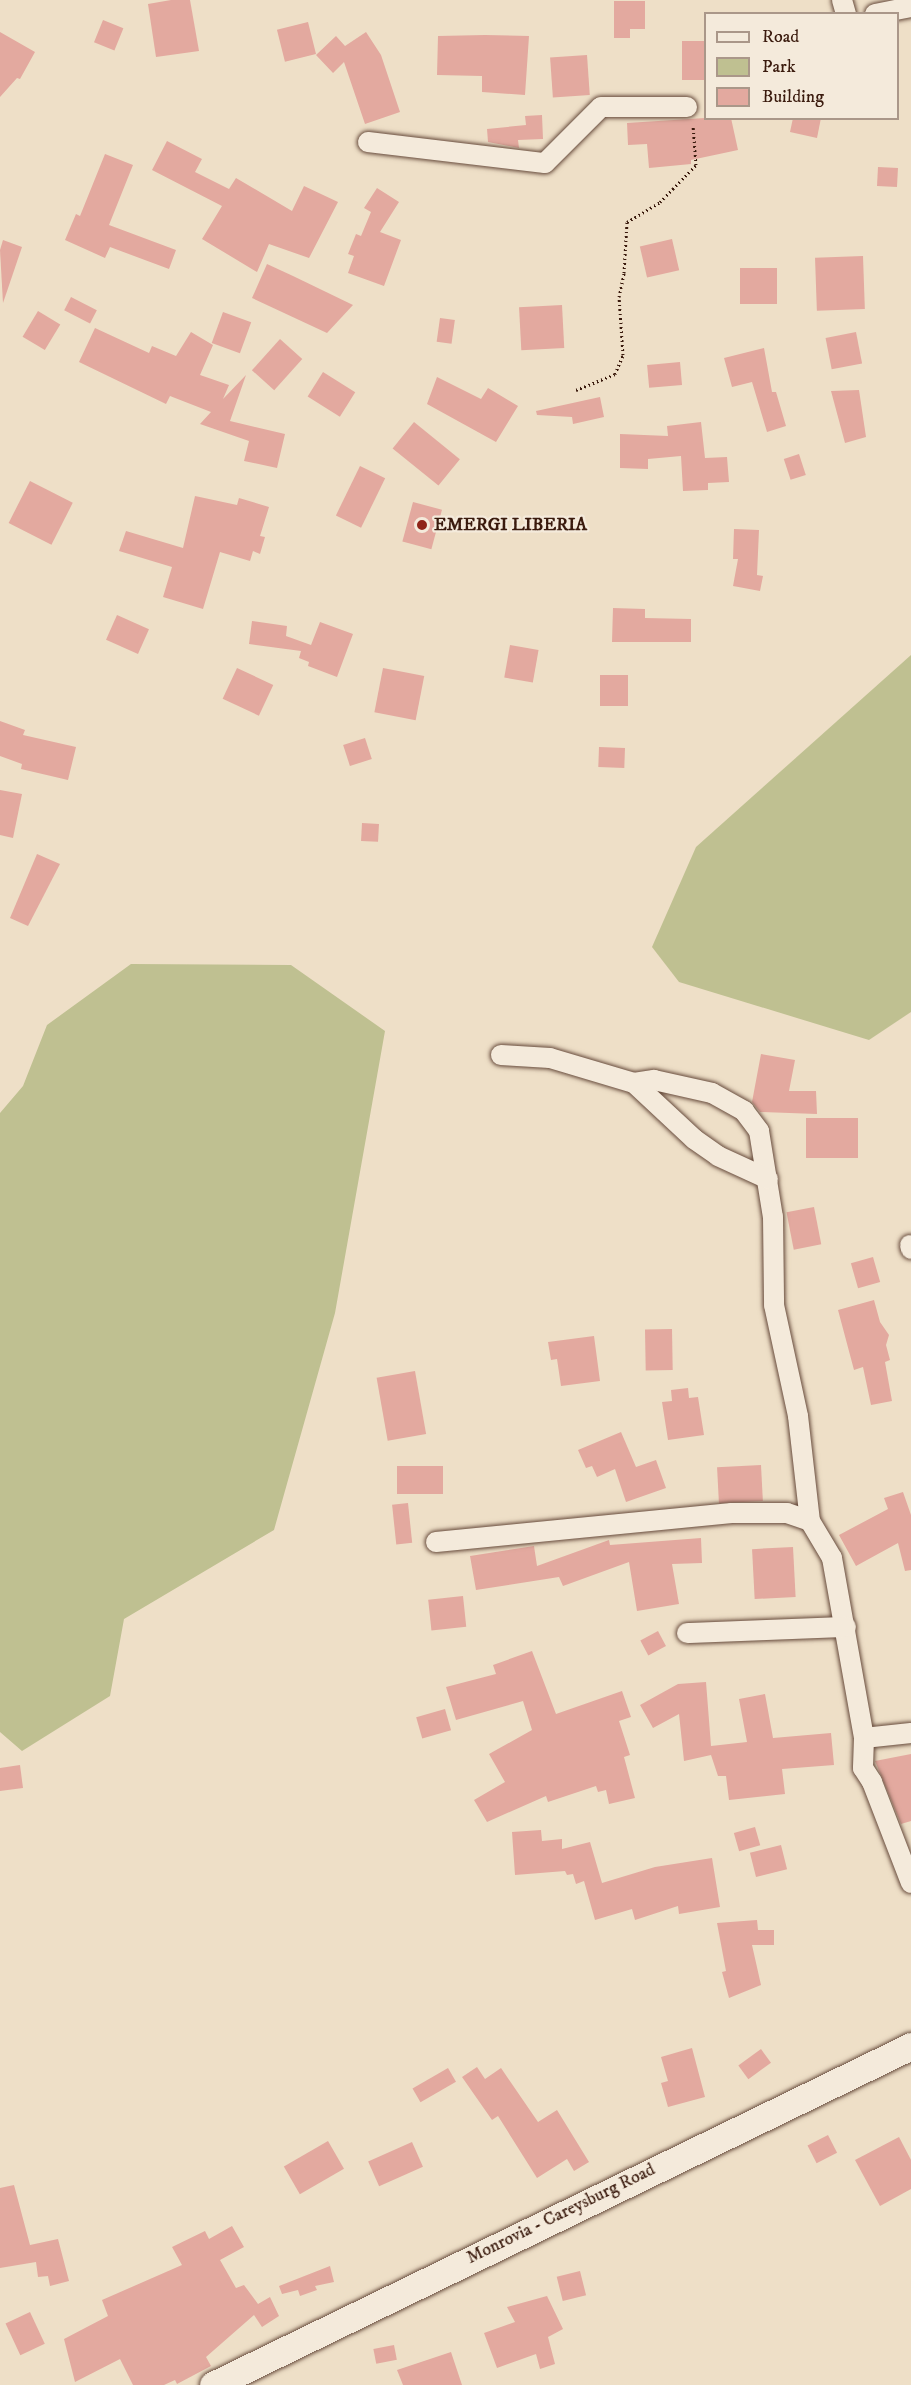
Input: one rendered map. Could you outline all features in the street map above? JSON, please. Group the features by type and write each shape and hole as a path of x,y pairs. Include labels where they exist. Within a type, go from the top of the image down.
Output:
{"main road":[{"name":"Monrovia - Careysburg Road","path":"225,2382 911,2046"}],"street":[{"path":"885,12 911,7"},
{"path":"368,142 545,163 601,108 695,108"},
{"path":"501,1055 550,1058 634,1083 678,1084 712,1093 744,1111 759,1131 768,1179 774,1305 798,1416 810,1521 832,1558 864,1738 862,1767 872,1782 911,1883"},
{"path":"634,1083 710,1150 768,1179"},
{"path":"436,1542 732,1513 787,1513 810,1521"},
{"path":"687,1633 846,1627"},
{"path":"864,1738 911,1733"}],"path":[{"path":"576,390 615,374 623,355 619,297 624,273 627,222 660,202 696,165 695,108"}],"green space":[{"path":"911,655 911,1012 869,1040 679,982 652,947 696,847"},
{"path":"131,964 291,965 385,1031 335,1313 274,1530 124,1619 110,1696 22,1751 0,1732 0,1113 23,1086 47,1025"}],"building":[{"path":"171,0 190,0 199,51 156,57 148,4"},
{"path":"614,1 645,1 645,29 630,29 630,38 614,38"},
{"path":"103,20 123,28 114,50 94,42"},
{"path":"308,22 316,54 285,62 277,30"},
{"path":"0,32 35,52 20,79 17,78 0,97"},
{"path":"366,32 381,55 400,112 365,124 344,62 333,73 316,55 336,36 345,46"},
{"path":"438,36 529,36 525,95 482,92 482,76 437,75"},
{"path":"682,41 704,41 704,80 682,80"},
{"path":"587,55 590,95 553,97 550,58"},
{"path":"542,115 543,139 518,140 519,148 488,142 487,129 526,125 525,116"},
{"path":"704,118 704,120 731,120 738,150 691,160 691,164 649,168 647,144 628,145 627,123"},
{"path":"793,120 821,120 817,138 790,132"},
{"path":"167,141 202,159 195,172 229,189 236,178 292,211 304,186 338,202 309,258 269,244 257,272 202,239 222,206 152,170"},
{"path":"105,154 133,165 109,225 176,250 169,269 110,247 105,258 65,240 76,214 80,216"},
{"path":"878,167 898,168 897,187 877,186"},
{"path":"377,188 399,202 380,232 401,240 384,286 348,273 354,256 348,254 356,234 361,236 371,212 364,208"},
{"path":"672,239 679,270 647,278 640,246"},
{"path":"3,240 22,247 3,303 0,250"},
{"path":"863,256 865,309 817,311 815,258"},
{"path":"267,264 353,305 327,333 252,298"},
{"path":"740,268 777,268 777,304 740,304"},
{"path":"71,297 97,310 90,324 64,310"},
{"path":"562,305 564,348 521,350 519,307"},
{"path":"38,311 60,324 45,350 23,337"},
{"path":"223,312 251,322 240,353 212,343"},
{"path":"440,318 455,320 452,344 437,342"},
{"path":"95,328 149,353 152,346 176,356 191,332 213,345 200,375 229,385 223,399 246,375 230,421 285,434 277,468 244,461 249,441 200,424 211,412 170,396 166,404 79,362"},
{"path":"856,332 862,363 832,369 826,338"},
{"path":"280,339 302,359 274,390 252,370"},
{"path":"764,348 772,392 776,392 786,426 767,432 752,382 732,387 724,358"},
{"path":"680,362 682,385 649,388 647,365"},
{"path":"323,372 355,392 340,417 308,397"},
{"path":"437,377 481,399 488,388 518,406 496,442 427,404"},
{"path":"859,390 866,437 845,443 831,391"},
{"path":"600,397 604,417 573,424 572,417 537,415 536,411"},
{"path":"414,422 460,459 438,486 393,448"},
{"path":"701,422 705,458 727,457 729,482 708,483 708,490 683,491 681,456 648,459 648,469 620,468 620,434 668,436 667,426"},
{"path":"799,454 806,475 791,480 784,459"},
{"path":"360,466 385,478 361,528 336,515"},
{"path":"30,481 73,503 51,545 9,523"},
{"path":"195,496 237,505 239,498 269,507 260,536 265,537 260,554 253,551 250,561 220,552 203,609 163,597 172,567 119,551 126,531 183,548"},
{"name":"EMERGI LIBERIA","path":"413,502 442,510 431,549 402,542"},
{"path":"734,529 759,530 757,575 763,576 760,591 733,586 738,559 733,559"},
{"path":"613,608 645,609 645,618 691,619 691,642 612,642"},
{"path":"117,615 149,629 138,654 106,640"},
{"path":"252,621 287,626 286,636 311,645 320,622 353,634 337,677 308,666 309,662 299,658 301,651 249,644"},
{"path":"510,645 539,650 533,683 504,677"},
{"path":"237,668 273,685 259,716 223,699"},
{"path":"383,668 424,676 416,720 374,712"},
{"path":"600,675 628,675 628,706 600,706"},
{"path":"0,721 25,730 23,735 76,747 68,780 21,769 22,764 0,756"},
{"path":"365,738 372,759 350,766 343,745"},
{"path":"599,747 625,748 624,768 598,767"},
{"path":"0,790 22,794 13,838 0,835"},
{"path":"362,823 379,824 378,842 361,841"},
{"path":"37,854 60,864 28,926 10,918"},
{"path":"761,1054 795,1060 789,1091 816,1091 817,1114 760,1112 752,1102"},
{"path":"806,1118 858,1118 858,1158 806,1158"},
{"path":"814,1207 821,1244 794,1250 787,1212"},
{"path":"873,1257 880,1282 858,1288 851,1263"},
{"path":"874,1300 880,1322 889,1335 886,1345 890,1360 885,1362 892,1401 871,1405 863,1367 854,1370 838,1310"},
{"path":"645,1329 672,1329 673,1370 646,1370"},
{"path":"594,1336 600,1381 561,1386 557,1359 551,1360 548,1342"},
{"path":"415,1371 426,1434 388,1441 377,1378"},
{"path":"688,1388 689,1398 698,1397 704,1435 668,1440 662,1402 672,1401 671,1390"},
{"path":"621,1432 636,1467 656,1460 666,1488 626,1502 615,1469 597,1477 592,1466 586,1468 578,1450"},
{"path":"761,1465 763,1501 719,1503 717,1467"},
{"path":"397,1466 443,1466 443,1494 397,1494"},
{"path":"903,1492 911,1515 911,1570 905,1571 898,1543 856,1566 839,1535 888,1509 884,1498"},
{"path":"408,1503 412,1543 396,1544 392,1505"},
{"path":"701,1538 702,1563 672,1564 679,1604 637,1611 629,1562 563,1586 559,1577 476,1590 470,1556 534,1546 537,1566 609,1540 610,1545"},
{"path":"793,1547 796,1597 755,1599 752,1549"},
{"path":"463,1596 466,1627 431,1630 428,1600"},
{"path":"658,1631 666,1646 648,1655 640,1640"},
{"path":"532,1651 556,1714 622,1691 631,1717 619,1721 630,1755 624,1757 635,1798 609,1804 606,1790 598,1792 596,1786 548,1802 546,1796 487,1822 474,1800 505,1782 489,1754 532,1730 523,1701 456,1720 446,1687 496,1674 493,1665"},
{"path":"706,1682 711,1746 747,1742 739,1699 765,1694 773,1738 831,1733 834,1765 782,1769 785,1794 729,1800 726,1776 718,1776 711,1755 684,1761 679,1714 653,1728 640,1705 678,1684"},
{"path":"445,1709 451,1730 422,1738 416,1717"},
{"path":"911,1754 911,1821 901,1824 875,1761"},
{"path":"20,1765 23,1788 0,1791 0,1768"},
{"path":"755,1827 760,1845 739,1851 734,1833"},
{"path":"541,1830 542,1841 562,1839 562,1849 590,1842 602,1883 655,1867 712,1858 720,1907 679,1914 678,1906 635,1920 632,1909 595,1920 584,1881 576,1884 573,1874 567,1875 565,1871 515,1875 512,1832"},
{"path":"781,1845 787,1869 756,1877 750,1853"},
{"path":"757,1920 758,1930 774,1930 774,1945 752,1945 761,1985 729,1998 722,1972 726,1971 717,1923"},
{"path":"692,2048 705,2097 668,2107 661,2083 668,2081 661,2057"},
{"path":"761,2049 771,2063 748,2079 738,2065"},
{"path":"477,2067 485,2079 501,2068 538,2122 557,2110 589,2162 574,2171 567,2159 537,2178 498,2116 492,2120 462,2077"},
{"path":"448,2068 456,2082 420,2102 412,2088"},
{"path":"828,2135 837,2153 817,2163 808,2145"},
{"path":"899,2137 911,2160 911,2189 880,2206 855,2160"},
{"path":"328,2141 344,2169 300,2194 284,2166"},
{"path":"412,2142 423,2167 379,2186 368,2162"},
{"path":"14,2185 30,2245 58,2239 69,2281 50,2286 48,2276 38,2277 36,2262 0,2268 0,2188"},
{"path":"232,2226 244,2247 220,2260 236,2288 244,2285 258,2304 270,2297 279,2316 262,2327 254,2315 206,2357 211,2366 177,2384 175,2380 164,2385 133,2385 120,2359 75,2382 64,2339 108,2316 102,2300 182,2265 172,2247 205,2231 209,2239"},
{"path":"330,2266 334,2282 315,2286 317,2290 300,2296 298,2290 282,2294 279,2286"},
{"path":"580,2271 586,2295 563,2301 557,2277"},
{"path":"547,2296 563,2329 548,2337 555,2364 540,2369 536,2354 497,2368 484,2333 515,2322 507,2307"},
{"path":"30,2312 45,2344 20,2355 6,2323"},
{"path":"394,2345 397,2360 376,2364 373,2349"},
{"path":"451,2352 462,2385 403,2385 397,2370"}],"place":[{"name":"EMERGI LIBERIA","path":"422,525"}]}
